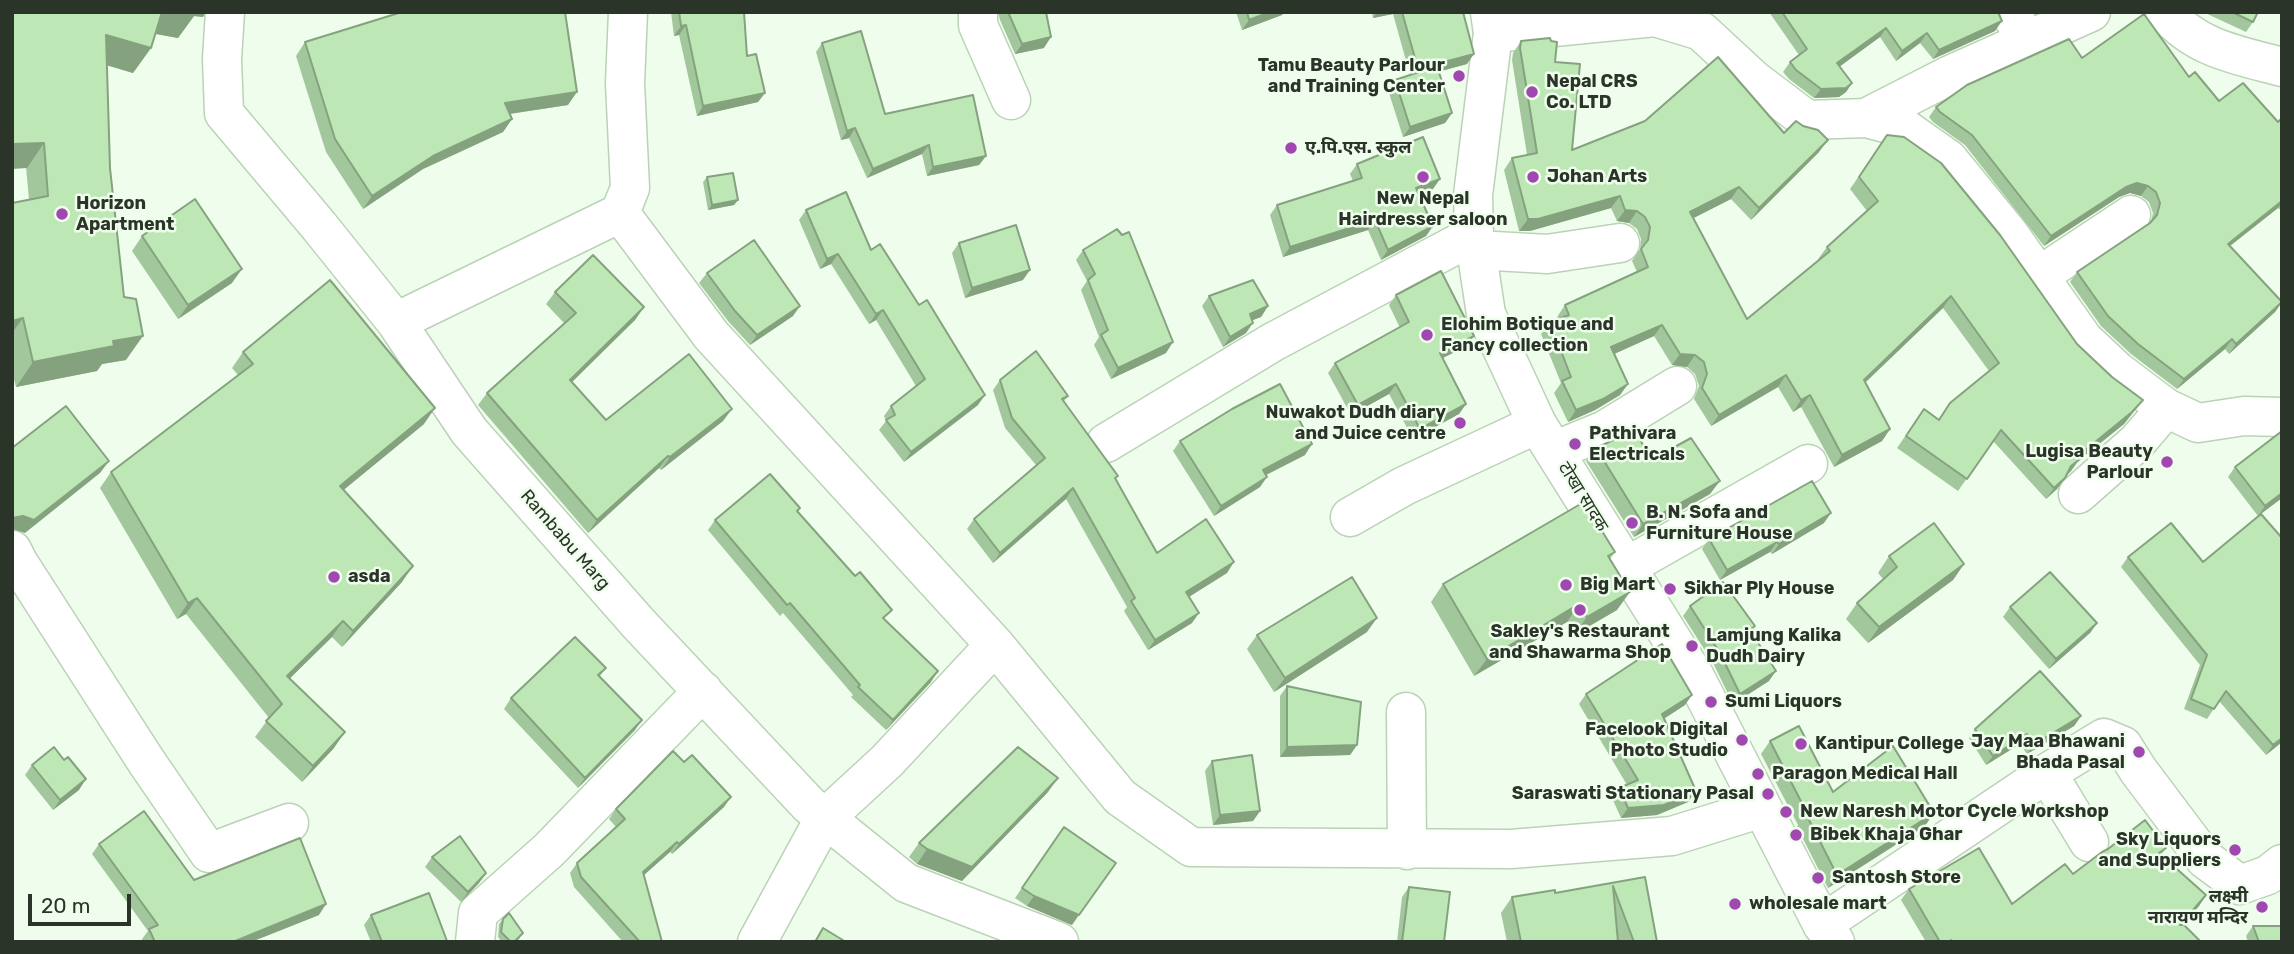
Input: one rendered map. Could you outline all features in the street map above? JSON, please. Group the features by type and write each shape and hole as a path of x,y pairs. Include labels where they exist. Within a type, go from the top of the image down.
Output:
{"street":[{"name":"Rambabu Marg","path":"225,12 222,59 224,113 396,322 469,431 638,623 824,819 906,883 1059,942"},
{"path":"396,322 620,213 630,188 625,83 628,12"},
{"path":"978,12 978,25 1011,100"},
{"path":"1866,118 1950,75 2019,26 2091,12"},
{"path":"2165,12 2176,25 2217,50 2282,67"},
{"path":"1491,23 1655,18 1702,31 1754,80 1807,120 1866,118 1904,128 1948,159 2009,234 2084,340 2117,371 2166,408 2198,423 2244,416 2282,417"},
{"name":"टोखा सादक","path":"1491,23 1473,195 1476,242 1486,314 1545,437 1694,675 1828,933"},
{"path":"620,213 711,335 995,645 1120,797 1191,847 1511,849 1672,836 1762,808"},
{"path":"2039,276 2131,215"},
{"path":"1106,443 1273,342 1476,242 1547,254 1620,243"},
{"path":"1350,517 1404,486 1545,437 1605,430 1677,386"},
{"path":"2244,416 2282,390"},
{"path":"2078,494 2137,442 2166,408"},
{"path":"1626,567 1808,464"},
{"path":"14,559 209,853 289,823"},
{"path":"757,942 824,819 887,761 995,645"},
{"path":"475,942 478,913 549,850 703,691"},
{"path":"1405,712 1407,850"},
{"path":"1828,933 2047,773 2104,738 2123,746 2205,859 2240,885 2268,875 2282,863"},
{"path":"2047,773 2090,842"}],"building":[{"name":"Horizon Apartment","path":"12,12 162,12 151,48 106,35 110,168 124,297 136,299 143,336 113,341 114,346 33,362 23,318 12,321 12,203 48,196 44,143 12,144"},
{"path":"402,12 565,12 577,92 505,103 512,119 433,156 372,196 335,139 305,42"},
{"path":"679,12 744,12 747,56 756,54 765,93 703,106 686,25 681,26"},
{"path":"1008,12 1046,12 1051,37 1022,44"},
{"path":"1247,12 1270,12 1249,20"},
{"path":"1402,12 1463,12 1474,54 1418,69"},
{"path":"1782,12 1998,12 2002,21 1939,50 1927,33 1902,51 1886,28 1837,63 1852,83 1846,88 1821,89 1790,62 1807,49"},
{"path":"2232,12 2258,12 2253,22"},
{"path":"2144,14 2189,77 2195,72 2219,101 2243,83 2278,122 2282,118 2282,201 2228,244 2282,302 2236,344 2232,339 2184,379 2138,344 2108,316 2077,272 2150,223 2157,215 2160,203 2156,192 2137,183 2126,187 2051,236 1972,135 1936,107 1967,85 2069,39 2082,58"},
{"path":"861,31 885,114 973,95 986,156 933,167 929,145 873,169 855,128 847,131 822,43"},
{"path":"1550,38 1551,41 1557,42 1555,62 1580,64 1572,150 1645,121 1718,57 1784,133 1796,121 1818,130 1828,140 1759,208 1739,187 1690,212 1747,319 1830,251 1827,247 1878,201 1859,177 1887,135 1904,137 1941,163 2000,235 2077,344 2112,377 2143,400 2078,456 2080,459 2054,488 2001,430 1967,479 1906,436 1924,409 1939,420 1950,403 1999,363 1951,296 1864,380 1890,429 1842,455 1810,395 1801,400 1786,375 1719,415 1702,388 1707,374 1704,362 1695,355 1680,354 1662,325 1611,347 1628,384 1603,399 1576,410 1562,381 1571,377 1550,322 1569,315 1565,305 1648,267 1641,249 1648,240 1650,227 1645,217 1637,211 1625,210 1620,196 1538,219 1528,219 1512,158 1537,153 1520,48 1521,41"},
{"path":"1437,66 1452,113 1410,127 1395,80"},
{"path":"1423,137 1440,179 1416,188 1433,226 1388,250 1375,220 1290,247 1277,205 1362,178 1357,164"},
{"path":"733,173 738,200 712,205 707,177"},
{"path":"846,192 871,250 880,244 919,305 927,300 985,395 911,452 886,420 895,415 891,406 925,379 883,310 876,314 838,254 827,259 806,210"},
{"path":"195,199 242,269 188,305 142,236"},
{"path":"1016,225 1030,270 972,288 959,243"},
{"path":"1117,229 1122,235 1129,232 1173,342 1118,368 1101,335 1108,330 1088,280 1095,274 1083,250"},
{"path":"754,240 800,306 757,335 707,273"},
{"path":"593,255 644,307 570,380 606,420 689,354 732,409 668,456 597,520 487,393 576,313 555,292"},
{"path":"1441,271 1474,336 1440,353 1466,404 1420,429 1396,384 1358,405 1335,363 1409,322 1396,295"},
{"path":"330,280 435,408 340,486 413,566 353,631 343,621 287,676 345,732 313,766 266,721 282,704 197,598 188,603 111,472 253,364 243,352"},
{"path":"1253,280 1268,306 1250,314 1253,323 1230,337 1209,296"},
{"path":"1036,351 1068,396 1062,399 1118,476 1115,478 1157,553 1206,519 1234,562 1186,592 1199,613 1155,640 1131,601 1135,598 1073,488 1000,553 974,519 1045,458 1012,418 1000,380"},
{"path":"1280,384 1312,444 1263,470 1267,477 1221,506 1180,441"},
{"path":"66,406 109,461 34,520 23,516 12,518 12,448"},
{"path":"1635,430 1651,460 1691,438 1720,481 1643,524 1596,448"},
{"path":"2282,431 2282,493 2265,506 2235,467"},
{"path":"770,474 800,508 797,511 855,576 860,572 892,610 883,618 938,671 893,720 858,687 860,685 790,603 787,605 715,520"},
{"path":"1812,481 1831,513 1779,544 1777,542 1727,570 1709,539"},
{"path":"1584,502 1615,552 1608,556 1630,592 1587,617 1579,604 1487,659 1443,584"},
{"path":"2261,514 2282,538 2282,738 2273,745 2226,691 2214,709 2191,699 2207,655 2128,557 2171,523 2203,562"},
{"path":"1934,523 1964,564 1879,627 1857,603 1897,567 1889,556"},
{"path":"2050,572 2097,623 2056,659 2010,607"},
{"path":"1352,577 1377,618 1285,678 1257,635"},
{"path":"1723,582 1755,626 1750,630 1776,671 1740,694 1720,653 1690,606"},
{"path":"575,637 606,668 598,675 642,720 585,778 511,698"},
{"path":"1662,644 1692,695 1662,714 1696,791 1664,805 1628,808 1619,788 1638,780 1586,694"},
{"path":"2040,671 2081,716 2033,745 2027,734 1993,756 1975,729"},
{"path":"1287,686 1361,702 1357,745 1287,747"},
{"path":"1799,726 1833,792 1893,746 1934,813 1837,875 1770,741"},
{"path":"54,747 64,760 68,757 86,779 60,800 32,765"},
{"path":"1018,747 1058,778 972,867 927,849 919,843"},
{"path":"673,751 684,762 692,755 731,797 643,872 662,942 640,942 581,877 577,863 625,819 616,809"},
{"path":"1252,755 1260,811 1220,815 1212,761"},
{"path":"144,811 194,880 300,838 326,904 233,942 155,942 149,929 158,925 99,844"},
{"path":"2145,820 2166,848 2159,853 2206,895 2180,925 2184,925 2201,942 1940,942 1909,889 1979,848 2012,904 2065,864 2073,874"},
{"path":"1064,827 1116,863 1079,915 1022,888"},
{"path":"460,836 486,873 468,892 432,857"},
{"path":"1645,877 1657,942 1634,942 1613,886 1618,942 1521,942 1512,897 1555,890 1555,893"},
{"path":"1409,887 1450,892 1444,942 1402,942"},
{"path":"429,893 447,941 382,942 371,915"},
{"path":"509,913 523,933 514,942 501,932 503,919"},
{"path":"2253,926 2282,926 2282,942 2259,942"},
{"path":"823,928 846,942 815,942"}],"place":[{"name":"Tamu Beauty Parlour and Training Center","path":"1459,76"},
{"name":"Nepal CRS Co. LTD","path":"1532,92"},
{"name":"ए.पि.एस. स्कुल","path":"1291,148"},
{"name":"New Nepal Hairdresser saloon","path":"1423,177"},
{"name":"Johan Arts","path":"1533,177"},
{"name":"Horizon Apartment","path":"62,214"},
{"name":"Elohim Botique and Fancy collection","path":"1427,335"},
{"name":"Nuwakot Dudh diary and Juice centre","path":"1460,423"},
{"name":"Pathivara Electricals","path":"1575,444"},
{"name":"Lugisa Beauty Parlour","path":"2167,462"},
{"name":"B. N. Sofa and Furniture House","path":"1632,523"},
{"name":"asda","path":"334,577"},
{"name":"Big Mart","path":"1566,585"},
{"name":"Sikhar Ply House","path":"1670,589"},
{"name":"Sakley's Restaurant and Shawarma Shop","path":"1580,610"},
{"name":"Lamjung Kalika Dudh Dairy","path":"1692,646"},
{"name":"Sumi Liquors","path":"1711,702"},
{"name":"Facelook Digital Photo Studio","path":"1742,740"},
{"name":"Kantipur College","path":"1801,744"},
{"name":"Jay Maa Bhawani Bhada Pasal","path":"2139,752"},
{"name":"Paragon Medical Hall","path":"1758,774"},
{"name":"Saraswati Stationary Pasal","path":"1768,794"},
{"name":"New Naresh Motor Cycle Workshop","path":"1786,812"},
{"name":"Bibek Khaja Ghar","path":"1796,835"},
{"name":"Sky Liquors and Suppliers","path":"2235,850"},
{"name":"Santosh Store","path":"1818,878"},
{"name":"wholesale mart","path":"1735,904"},
{"name":"लक्ष्मी नारायण मन्दिर","path":"2262,907"}]}
